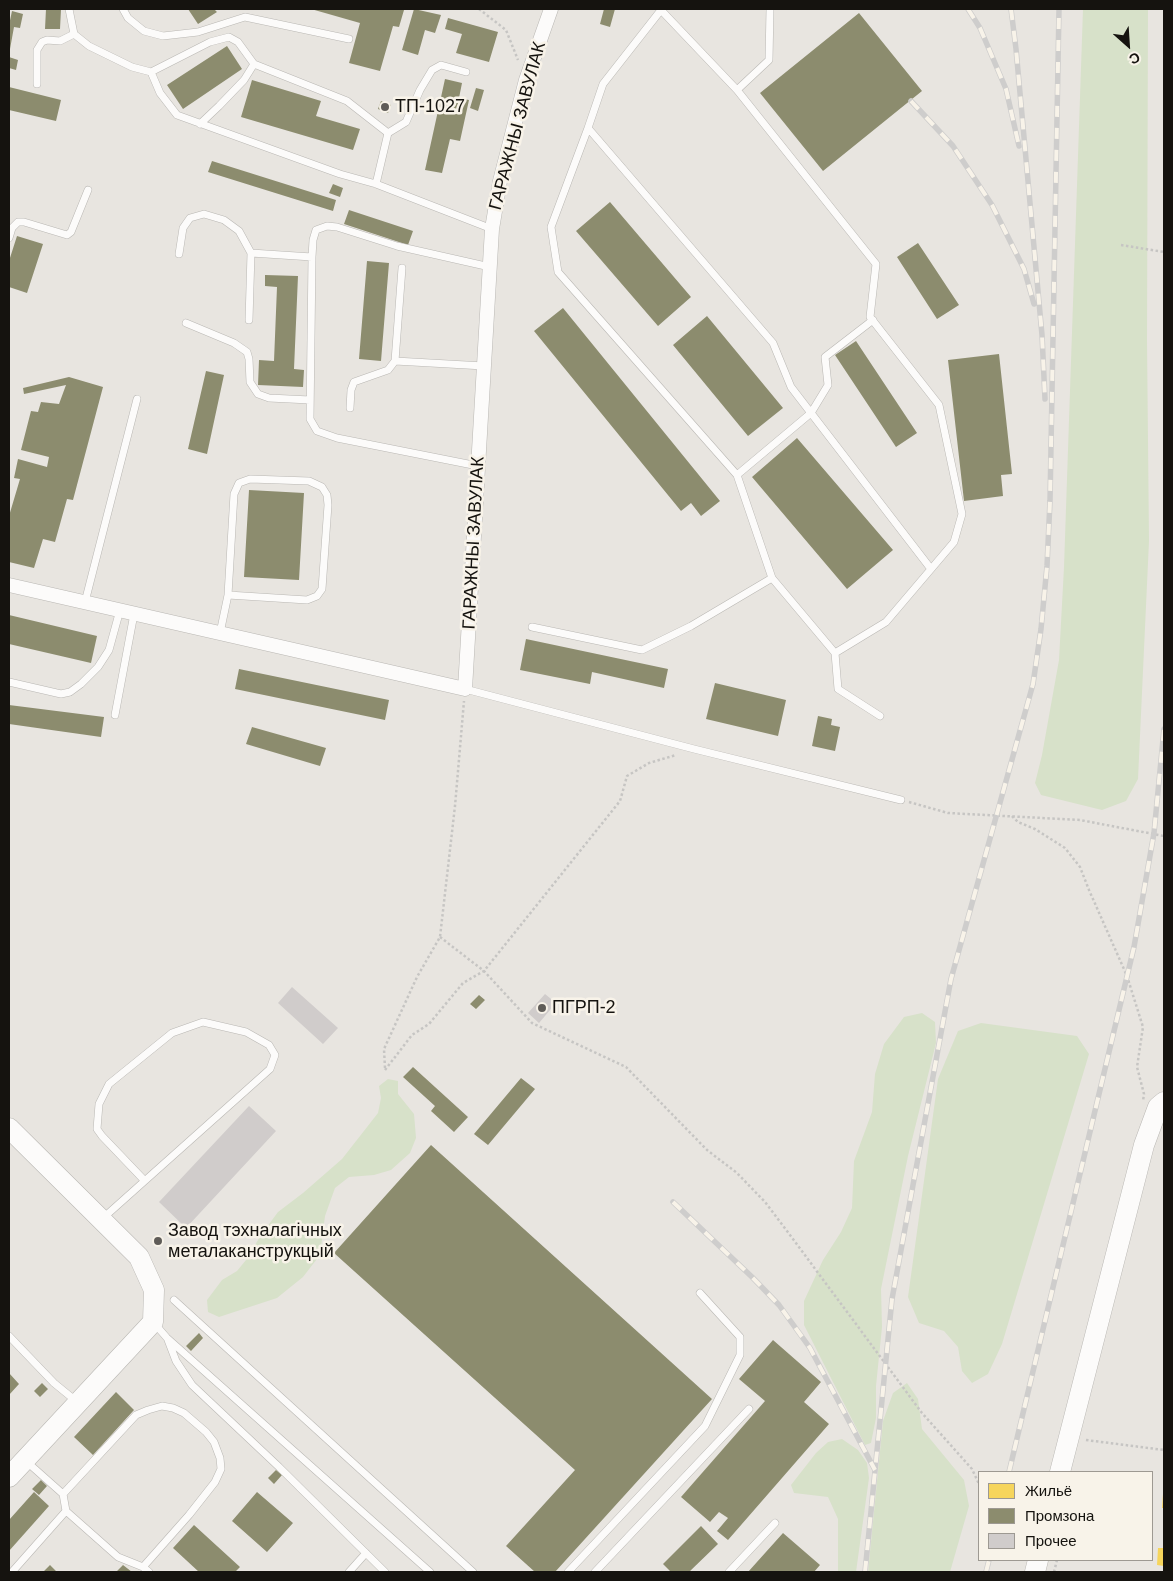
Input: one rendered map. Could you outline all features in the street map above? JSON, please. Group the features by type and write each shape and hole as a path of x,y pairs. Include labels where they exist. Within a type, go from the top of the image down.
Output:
{"street":[{"name":"ГАРАЖНЫ ЗАВУЛАК","path":"465,689 492,229 500,181 526,80 550,9"},
{"path":"9,585 465,689"},
{"path":"1060,1471 1144,1145 1158,1107 1164,1102"},
{"path":"9,1128 139,1257 154,1290 153,1322 9,1477"}],"lane":[{"path":"70,9 70,20 74,34 89,46 132,67 151,72 210,42 228,37 238,42 254,64 347,101 388,133"},
{"path":"123,9 128,18 144,31 162,36 198,32 245,17 349,39"},
{"path":"737,90 769,60 770,9"},
{"path":"835,653 886,622 954,542 962,514 939,405 870,317 876,264 737,90 661,10 603,84 551,226 558,272 737,475 772,578 835,653 838,689 880,716"},
{"path":"37,84 37,50 42,42 48,40 60,41 74,34"},
{"path":"200,124 244,80 254,64"},
{"path":"376,184 388,133 406,122 420,90 432,70 441,65 466,72"},
{"path":"151,72 160,93 177,115 340,174 376,184 492,229"},
{"path":"588,128 773,344 791,387 932,568"},
{"path":"9,238 12,228 18,222 24,222 67,235 71,232 88,190"},
{"path":"179,254 183,228 190,218 204,214 224,220 239,231 252,253 250,320"},
{"path":"478,466 337,438 317,431 310,419 313,240 316,230 327,226 337,227 397,246 490,267"},
{"path":"252,253 312,257"},
{"path":"350,408 351,390 354,382 388,370 395,361 402,268"},
{"path":"737,475 811,413 828,385 825,357 872,320"},
{"path":"186,323 234,343 247,352 250,382 258,394 269,398 310,400"},
{"path":"395,361 484,366"},
{"path":"85,602 137,399"},
{"path":"220,633 228,595 234,494 239,483 250,479 309,481 322,487 327,495 328,505 322,589 317,596 307,600 228,595"},
{"path":"532,627 642,650 691,626 772,578"},
{"path":"9,682 61,694 70,692 98,667 110,650 120,610"},
{"path":"116,715 134,614"},
{"path":"465,689 694,749 901,800"},
{"path":"101,1219 270,1069 274,1055 269,1045 246,1032 203,1022 172,1033 108,1084 99,1104 97,1129 144,1180"},
{"path":"568,1572 705,1426 740,1355 740,1337 700,1293"},
{"path":"174,1300 473,1572"},
{"path":"153,1322 167,1338 430,1572"},
{"path":"9,1336 54,1383 78,1402"},
{"path":"167,1338 176,1361 192,1385 279,1466 385,1572"},
{"path":"24,1460 63,1494 66,1511 118,1557 146,1570 215,1482 221,1469 220,1458 214,1442 206,1432 174,1408 162,1406 136,1415 63,1494"},
{"path":"595,1572 748,1409"},
{"path":"12,1572 66,1511"},
{"path":"729,1572 775,1523"},
{"path":"349,1572 366,1553"}],"path":[{"path":"479,9 506,30 526,80"},
{"path":"1121,245 1164,252"},
{"path":"465,689 455,806 440,937 416,977 384,1049 385,1070 412,1035 429,1024 463,983 484,971 620,801 627,776 649,763 694,749"},
{"path":"901,800 948,813 1080,820 1164,836 1164,831"},
{"path":"1012,816 1018,822 1035,829 1064,848 1080,867 1127,976 1143,1027 1137,1067 1144,1094 1142,1102"},
{"path":"440,937 484,971 532,1023 626,1068 707,1150 737,1173 765,1202 922,1413 972,1469 978,1482"},
{"path":"1086,1440 1164,1450"}],"green space":[{"path":"1083,9 1148,9 1147,340 1149,541 1138,779 1126,801 1102,810 1041,795 1035,783 1042,755 1059,660 1064,567"},
{"path":"922,1013 935,1022 936,1043 908,1156 881,1289 882,1327 876,1386 876,1418 871,1443 865,1445 804,1325 804,1301 823,1260 841,1232 852,1208 854,1161 872,1112 875,1074 884,1044 904,1017"},
{"path":"981,1023 1077,1036 1089,1054 1002,1344 988,1374 972,1383 962,1371 958,1347 944,1331 919,1323 908,1297 938,1079 958,1031"},
{"path":"388,1079 398,1081 398,1094 414,1114 416,1138 410,1153 391,1170 374,1175 349,1177 335,1188 325,1216 320,1255 303,1277 277,1298 219,1317 208,1312 207,1300 222,1280 237,1271 246,1260 278,1212 342,1159 378,1113 381,1098 379,1086"},
{"path":"907,1383 918,1399 922,1429 964,1480 969,1506 950,1572 868,1572 883,1421 893,1393"},
{"path":"842,1439 858,1450 867,1463 869,1478 856,1572 838,1572 838,1519 828,1497 794,1493 791,1485 816,1453 828,1442"}],"building: Жильё":[{"path":"1163,1494 1164,1508 1162,1508"},
{"path":"1158,1548 1164,1548 1164,1566 1157,1565"}],"building: Промзона":[{"path":"46,9 61,9 60,29 45,29"},
{"path":"188,9 214,9 217,12 198,24"},
{"path":"311,9 404,10 399,27 393,26 380,71 349,63 360,23"},
{"path":"414,9 441,15 435,33 425,30 418,55 402,50"},
{"path":"604,9 615,9 610,27 600,24"},
{"path":"12,11 23,14 20,28 14,27 10,49 9,25"},
{"path":"859,13 922,91 823,171 760,93"},
{"path":"448,18 498,32 489,62 456,53 462,34 445,29"},
{"path":"227,46 242,69 183,109 167,85"},
{"path":"9,57 18,60 16,70 9,68"},
{"path":"445,79 462,83 459,98 469,100 460,141 450,139 442,173 425,170"},
{"path":"252,80 321,101 316,116 360,129 353,150 241,117"},
{"path":"9,87 61,100 56,121 9,110"},
{"path":"476,88 484,90 478,111 470,108"},
{"name":"ТП-1027","path":"381,101 391,105 388,113 378,109"},
{"path":"212,161 336,200 333,211 208,172"},
{"path":"333,184 343,188 340,197 329,193"},
{"path":"610,202 691,297 658,326 576,231"},
{"path":"349,210 413,231 408,245 344,224"},
{"path":"17,236 43,244 27,293 9,287 9,261"},
{"path":"918,243 959,305 937,319 897,257"},
{"path":"367,261 389,263 381,361 359,359"},
{"path":"265,275 298,276 294,369 304,370 303,387 258,385 259,360 274,361 277,287 265,286"},
{"path":"563,308 720,501 701,516 691,503 681,511 534,331"},
{"path":"707,316 783,408 748,436 673,345"},
{"path":"856,341 917,433 896,447 835,355"},
{"path":"999,354 1012,474 1001,475 1003,496 964,501 948,360"},
{"path":"206,371 224,375 207,454 188,449"},
{"path":"69,377 103,387 73,500 67,499 55,542 43,539 34,568 9,562 9,516 20,479 14,478 18,459 47,467 49,457 21,450 31,411 38,412 41,402 59,404 66,385 24,394 23,388"},
{"path":"797,438 893,550 847,589 752,477"},
{"path":"249,490 304,493 299,580 244,577"},
{"path":"9,615 97,636 91,663 9,644"},
{"path":"526,639 668,669 664,688 592,672 590,684 520,670"},
{"path":"239,669 389,700 385,720 235,689"},
{"path":"715,683 786,700 778,736 706,719"},
{"path":"9,705 104,717 101,737 9,724"},
{"path":"818,716 832,719 831,725 840,727 835,751 812,746"},
{"path":"252,727 326,748 320,766 246,744"},
{"path":"479,995 485,1000 476,1009 470,1004"},
{"path":"413,1067 468,1117 454,1132 431,1111 435,1106 403,1077"},
{"path":"521,1078 535,1089 488,1145 474,1134"},
{"path":"431,1145 712,1399 555,1572 535,1572 506,1546 575,1470 334,1253"},
{"path":"199,1333 203,1338 191,1351 186,1346"},
{"path":"773,1340 821,1382 804,1402 829,1424 728,1540 717,1531 728,1518 719,1512 710,1522 681,1497 765,1401 739,1379"},
{"path":"9,1373 19,1384 9,1395"},
{"path":"42,1383 48,1389 40,1397 34,1391"},
{"path":"116,1392 134,1410 93,1455 74,1437"},
{"path":"276,1470 282,1475 274,1484 268,1478"},
{"path":"41,1480 47,1486 39,1495 32,1489"},
{"path":"34,1492 49,1506 9,1551 9,1520"},
{"path":"257,1492 293,1523 267,1552 232,1521"},
{"path":"194,1525 240,1567 235,1572 199,1572 173,1548"},
{"path":"701,1526 718,1544 689,1572 671,1572 663,1564"},
{"path":"783,1533 820,1565 814,1572 748,1572"},
{"path":"50,1565 57,1572 43,1572"},
{"path":"123,1565 132,1572 116,1572"}],"building: Прочее":[{"path":"292,987 338,1028 323,1044 278,1003"},
{"name":"ПГРП-2","path":"545,994 556,1003 539,1023 528,1013"},
{"path":"249,1106 276,1131 186,1228 159,1202"}],"railway":[{"path":"968,9 980,28 1006,89 1019,146"},
{"path":"1011,9 1042,335 1045,399"},
{"path":"865,1572 892,1299 951,979 1033,684 1041,629 1047,566 1050,501 1059,9"},
{"path":"911,101 953,146 992,205 1024,269 1034,304"},
{"path":"1009,1471 1134,947 1154,833 1164,729"},
{"path":"673,1202 779,1305 810,1348 875,1470"},
{"path":"986,1572 989,1561"}],"place":[{"name":"ТП-1027","path":"385,107"},
{"name":"ПГРП-2","path":"542,1008"},
{"name":"Завод тэхналагічных металаканструкцый","path":"158,1241"}]}
